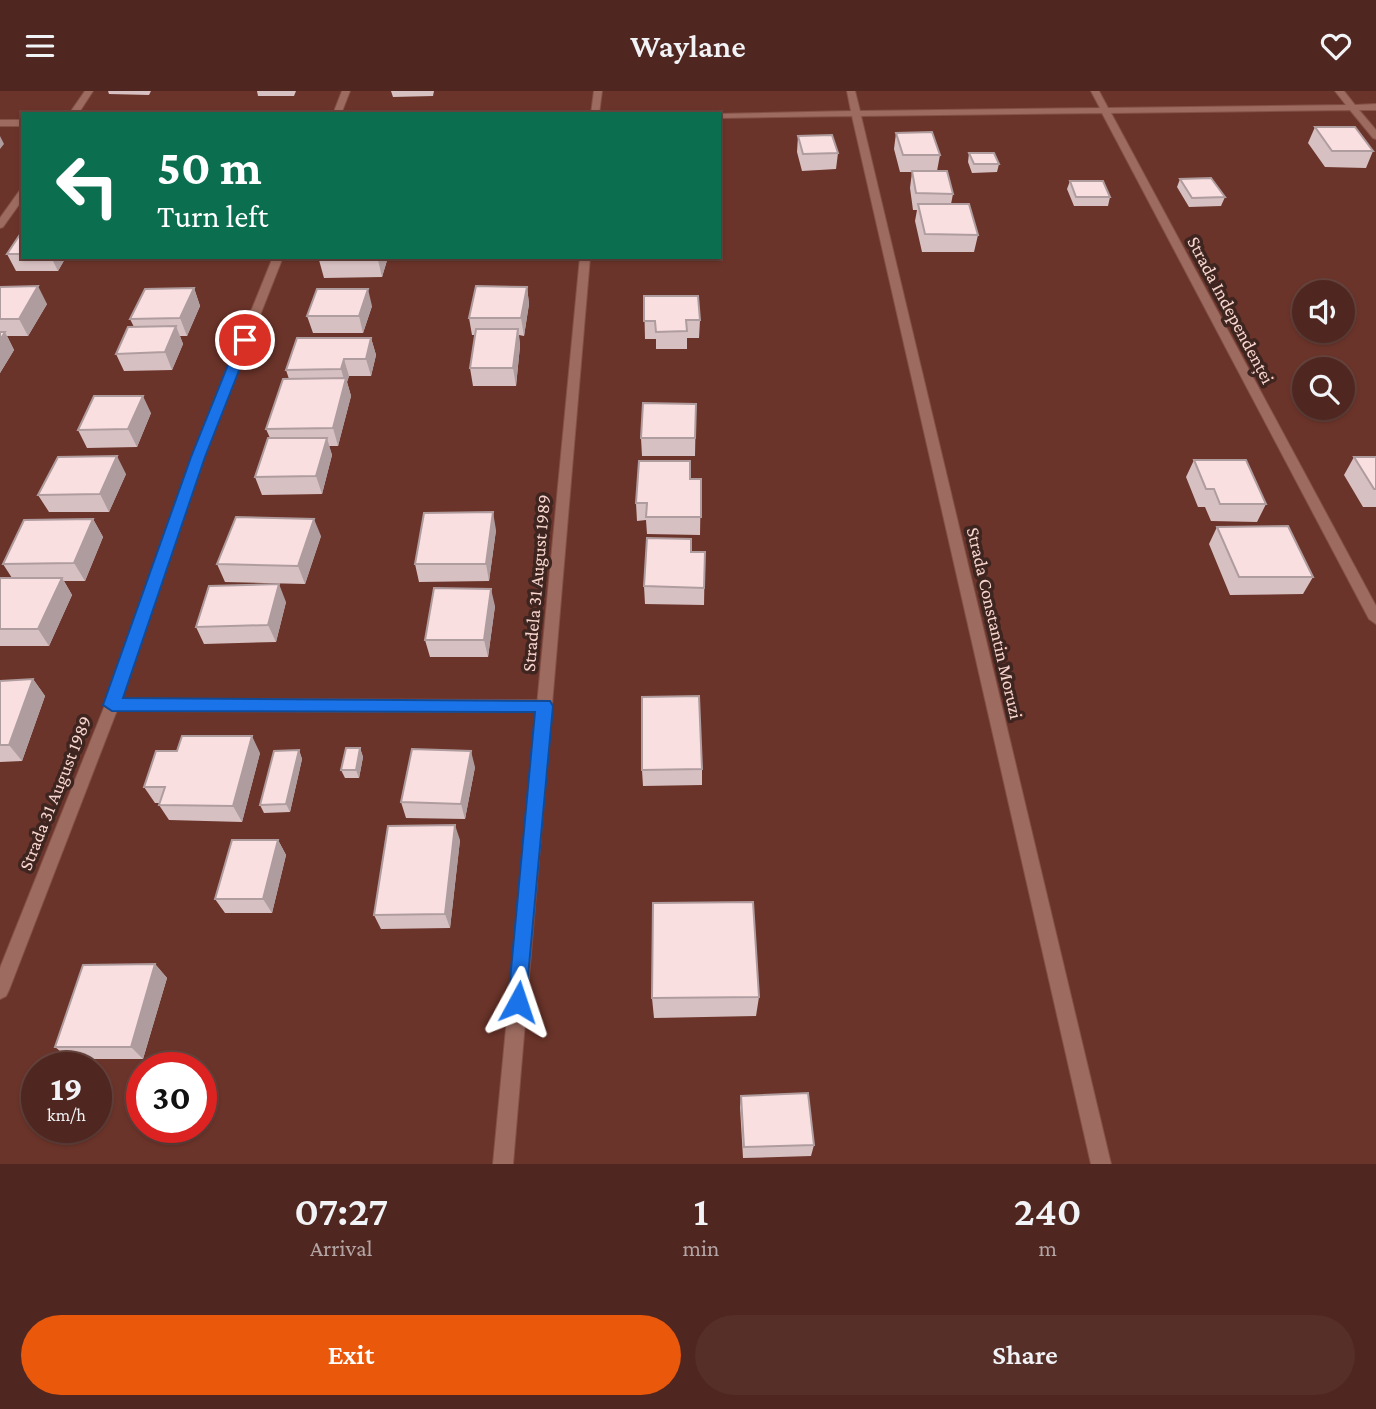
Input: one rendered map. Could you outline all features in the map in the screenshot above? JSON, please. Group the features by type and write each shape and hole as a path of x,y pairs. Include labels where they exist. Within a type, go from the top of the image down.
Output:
{"street":[{"path":"75,112 89,91"},
{"path":"338,112 346,91"},
{"path":"595,112 598,91"},
{"name":"Strada Constantin Moruzi","path":"851,91 1101,1164"},
{"name":"Strada Independenței","path":"1095,91 1376,619"},
{"path":"1339,91 1376,137"},
{"path":"721,115 1376,107"},
{"path":"0,123 21,123"},
{"path":"0,225 21,195"},
{"name":"Strada 31 August 1989","path":"0,989 112,705 198,457 277,259"},
{"name":"Stradela 31 August 1989","path":"503,1164 585,259"},
{"path":"112,705 544,706"}],"building":[{"path":"1315,127 1355,127 1373,151 1332,151"},
{"path":"932,132 940,155 903,155 896,133"},
{"path":"832,135 838,153 803,154 798,136"},
{"path":"969,153 994,153 999,164 974,164"},
{"path":"912,171 947,171 953,194 916,193"},
{"path":"1211,178 1225,197 1192,198 1180,179"},
{"path":"1070,181 1103,181 1110,197 1076,197"},
{"path":"918,204 969,204 978,235 925,234"},
{"path":"21,233 21,254 7,254"},
{"path":"319,259 378,259 378,260"},
{"path":"38,286 19,319 0,319 0,287"},
{"path":"476,286 527,287 521,318 469,318"},
{"path":"194,288 180,318 130,319 145,289"},
{"path":"317,289 368,289 359,316 307,316"},
{"path":"644,296 698,296 700,320 686,320 687,331 656,332 655,321 644,321"},
{"path":"176,326 165,352 116,354 128,327"},
{"path":"476,329 518,329 513,368 470,368"},
{"path":"297,338 371,338 366,359 344,359 341,369 286,370"},
{"path":"346,378 333,428 266,429 283,379"},
{"path":"94,396 143,396 128,429 78,430"},
{"path":"643,403 696,404 695,438 641,438"},
{"path":"268,438 327,438 316,476 255,477"},
{"path":"117,456 100,494 38,495 58,457"},
{"path":"1354,457 1376,457 1376,489 1374,489"},
{"path":"1194,460 1246,460 1266,504 1220,504 1214,489 1206,489"},
{"path":"639,461 690,461 690,479 701,479 701,517 646,517 647,503 636,503"},
{"path":"493,512 486,564 415,564 424,513"},
{"path":"236,517 314,519 298,566 217,564"},
{"path":"93,519 74,563 3,564 24,520"},
{"path":"1288,526 1313,577 1239,577 1217,527"},
{"path":"647,538 691,539 691,552 705,552 704,588 644,586"},
{"path":"0,578 62,578 38,629 0,629"},
{"path":"279,584 268,625 196,627 209,586"},
{"path":"434,588 491,589 484,640 425,640"},
{"path":"33,679 9,745 0,745 0,681"},
{"path":"699,696 702,769 642,770 642,697"},
{"path":"182,736 252,736 233,806 159,805 165,787 144,787 156,751 177,751"},
{"path":"346,748 360,748 356,770 341,770"},
{"path":"412,749 471,751 461,804 401,802"},
{"path":"299,750 286,804 260,805 274,751"},
{"path":"455,825 445,914 374,915 388,826"},
{"path":"232,840 278,840 263,899 215,899"},
{"path":"753,902 759,997 652,998 653,903"},
{"path":"155,964 131,1047 55,1047 83,965"},
{"path":"808,1093 814,1145 744,1147 741,1096"}],"route":[{"path":"245,340 198,457 112,705 544,706 518,1002"}]}
